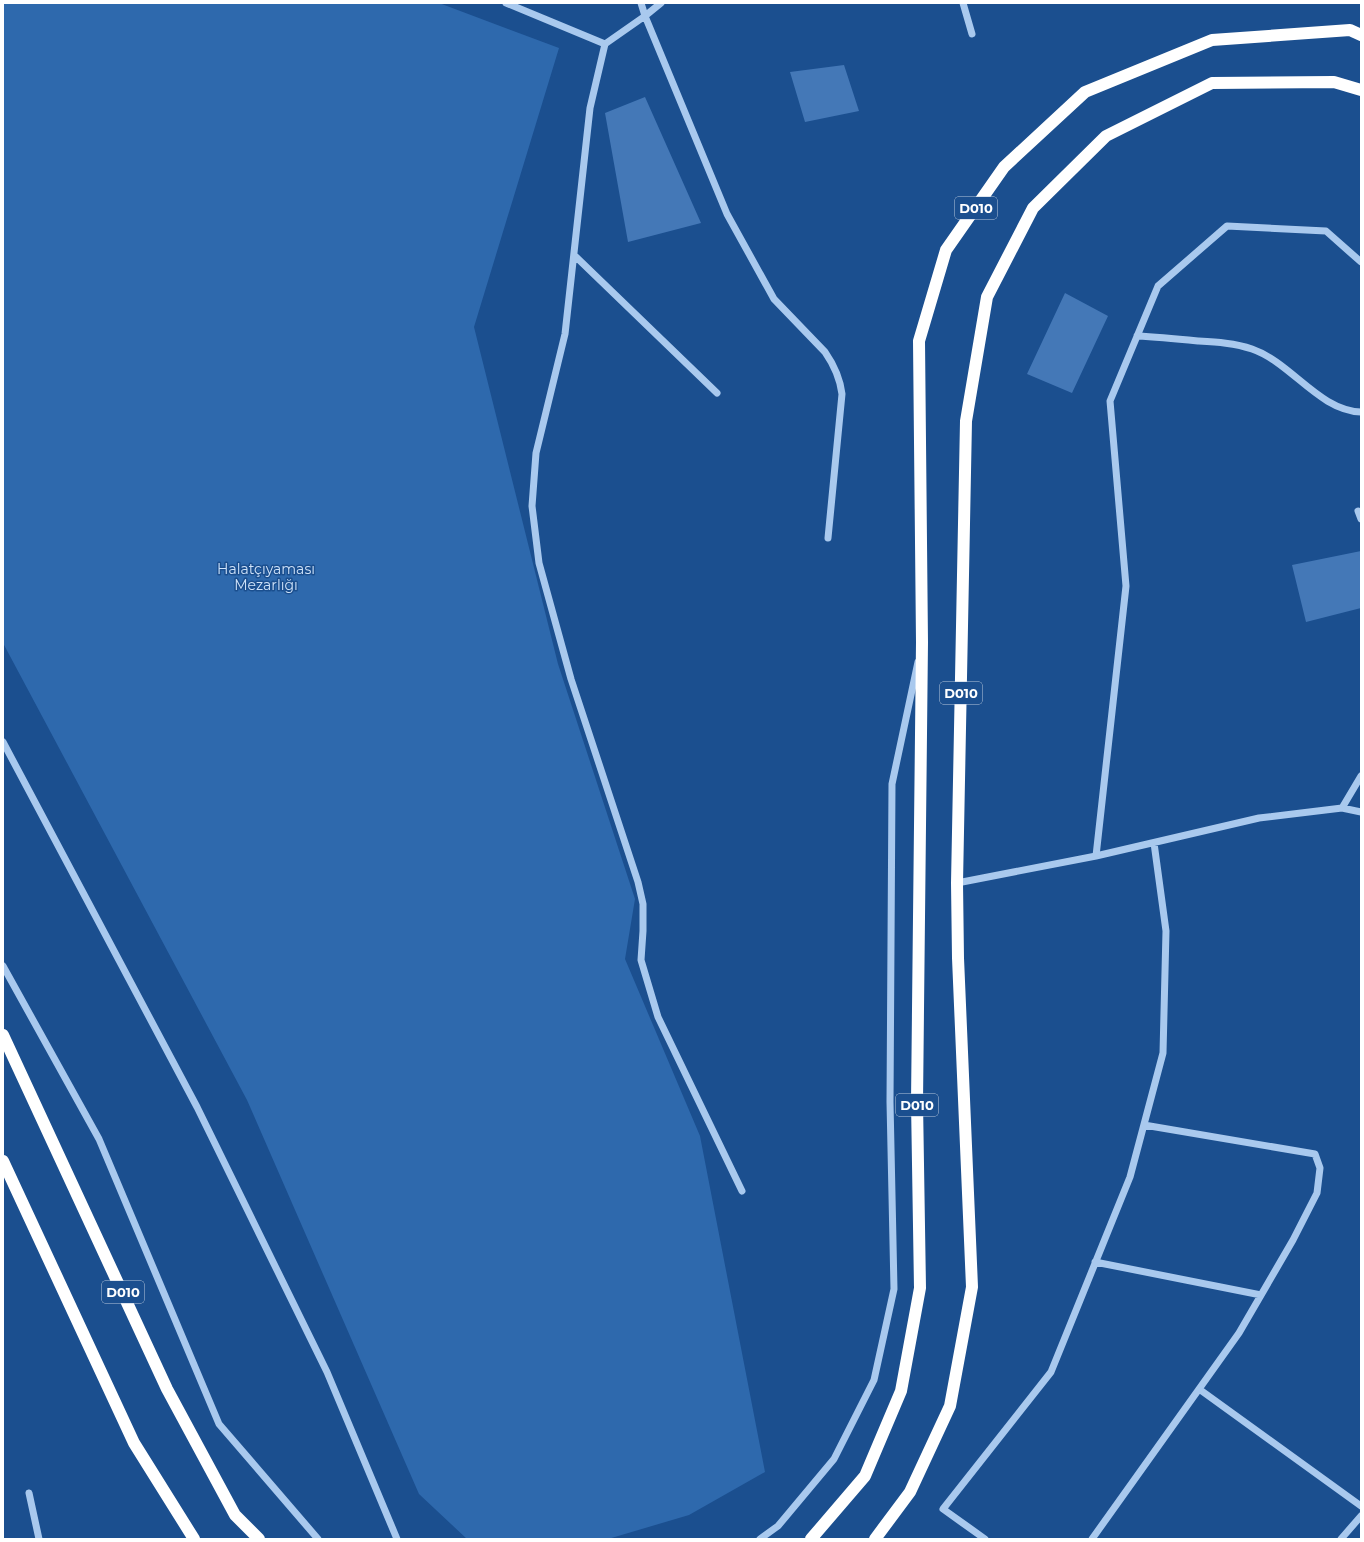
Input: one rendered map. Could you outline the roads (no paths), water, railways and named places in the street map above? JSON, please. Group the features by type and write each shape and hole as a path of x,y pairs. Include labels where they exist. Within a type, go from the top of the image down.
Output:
{"highway":[{"name":"D010","path":"811,1539 865,1476 901,1391 920,1288 917,1102 922,642 919,342 946,250 1004,168 1085,92 1212,40 1350,30 1361,35"},
{"name":"D010","path":"875,1539 910,1492 950,1406 972,1287 958,958 957,883 966,420 987,297 1033,208 1106,136 1212,83 1334,82 1361,90"},
{"name":"D010","path":"3,1035 167,1389 235,1515 259,1539"},
{"path":"3,1161 134,1443 194,1539"}],"street":[{"path":"506,3 605,44"},
{"path":"641,3 645,16 727,214 774,299 824,352 837,372 842,394 828,538"},
{"path":"661,3 605,44 590,108 565,334 536,453 532,506 539,563 571,678 638,882 643,904 644,931 641,960 658,1017 742,1191"},
{"path":"963,3 972,34"},
{"path":"1096,856 1126,586 1110,401 1158,286 1227,226 1326,231 1361,262"},
{"path":"574,254 717,393"},
{"path":"1137,336 1232,344 1252,349 1268,356 1283,366 1325,400 1335,406 1346,410 1361,412"},
{"path":"1358,511 1361,519"},
{"path":"760,1539 778,1526 834,1459 874,1380 894,1290 890,1102 892,784 922,642"},
{"path":"3,742 197,1107 327,1372 397,1539"},
{"path":"1342,808 1361,776"},
{"path":"957,883 1096,856 1259,818 1342,808 1361,812"},
{"path":"985,1539 943,1509 1051,1372 1130,1177 1163,1053 1166,931 1154,843"},
{"path":"3,966 99,1139 219,1424 318,1539"},
{"path":"1092,1539 1238,1333 1293,1240 1317,1193 1320,1168 1315,1154 1144,1125"},
{"path":"1095,1262 1261,1295"},
{"path":"1199,1389 1361,1506"},
{"path":"29,1493 39,1539"},
{"path":"1341,1539 1361,1516"}],"park label":[{"name":"Halatçıyaması Mezarlığı","path":"266,578"}]}
